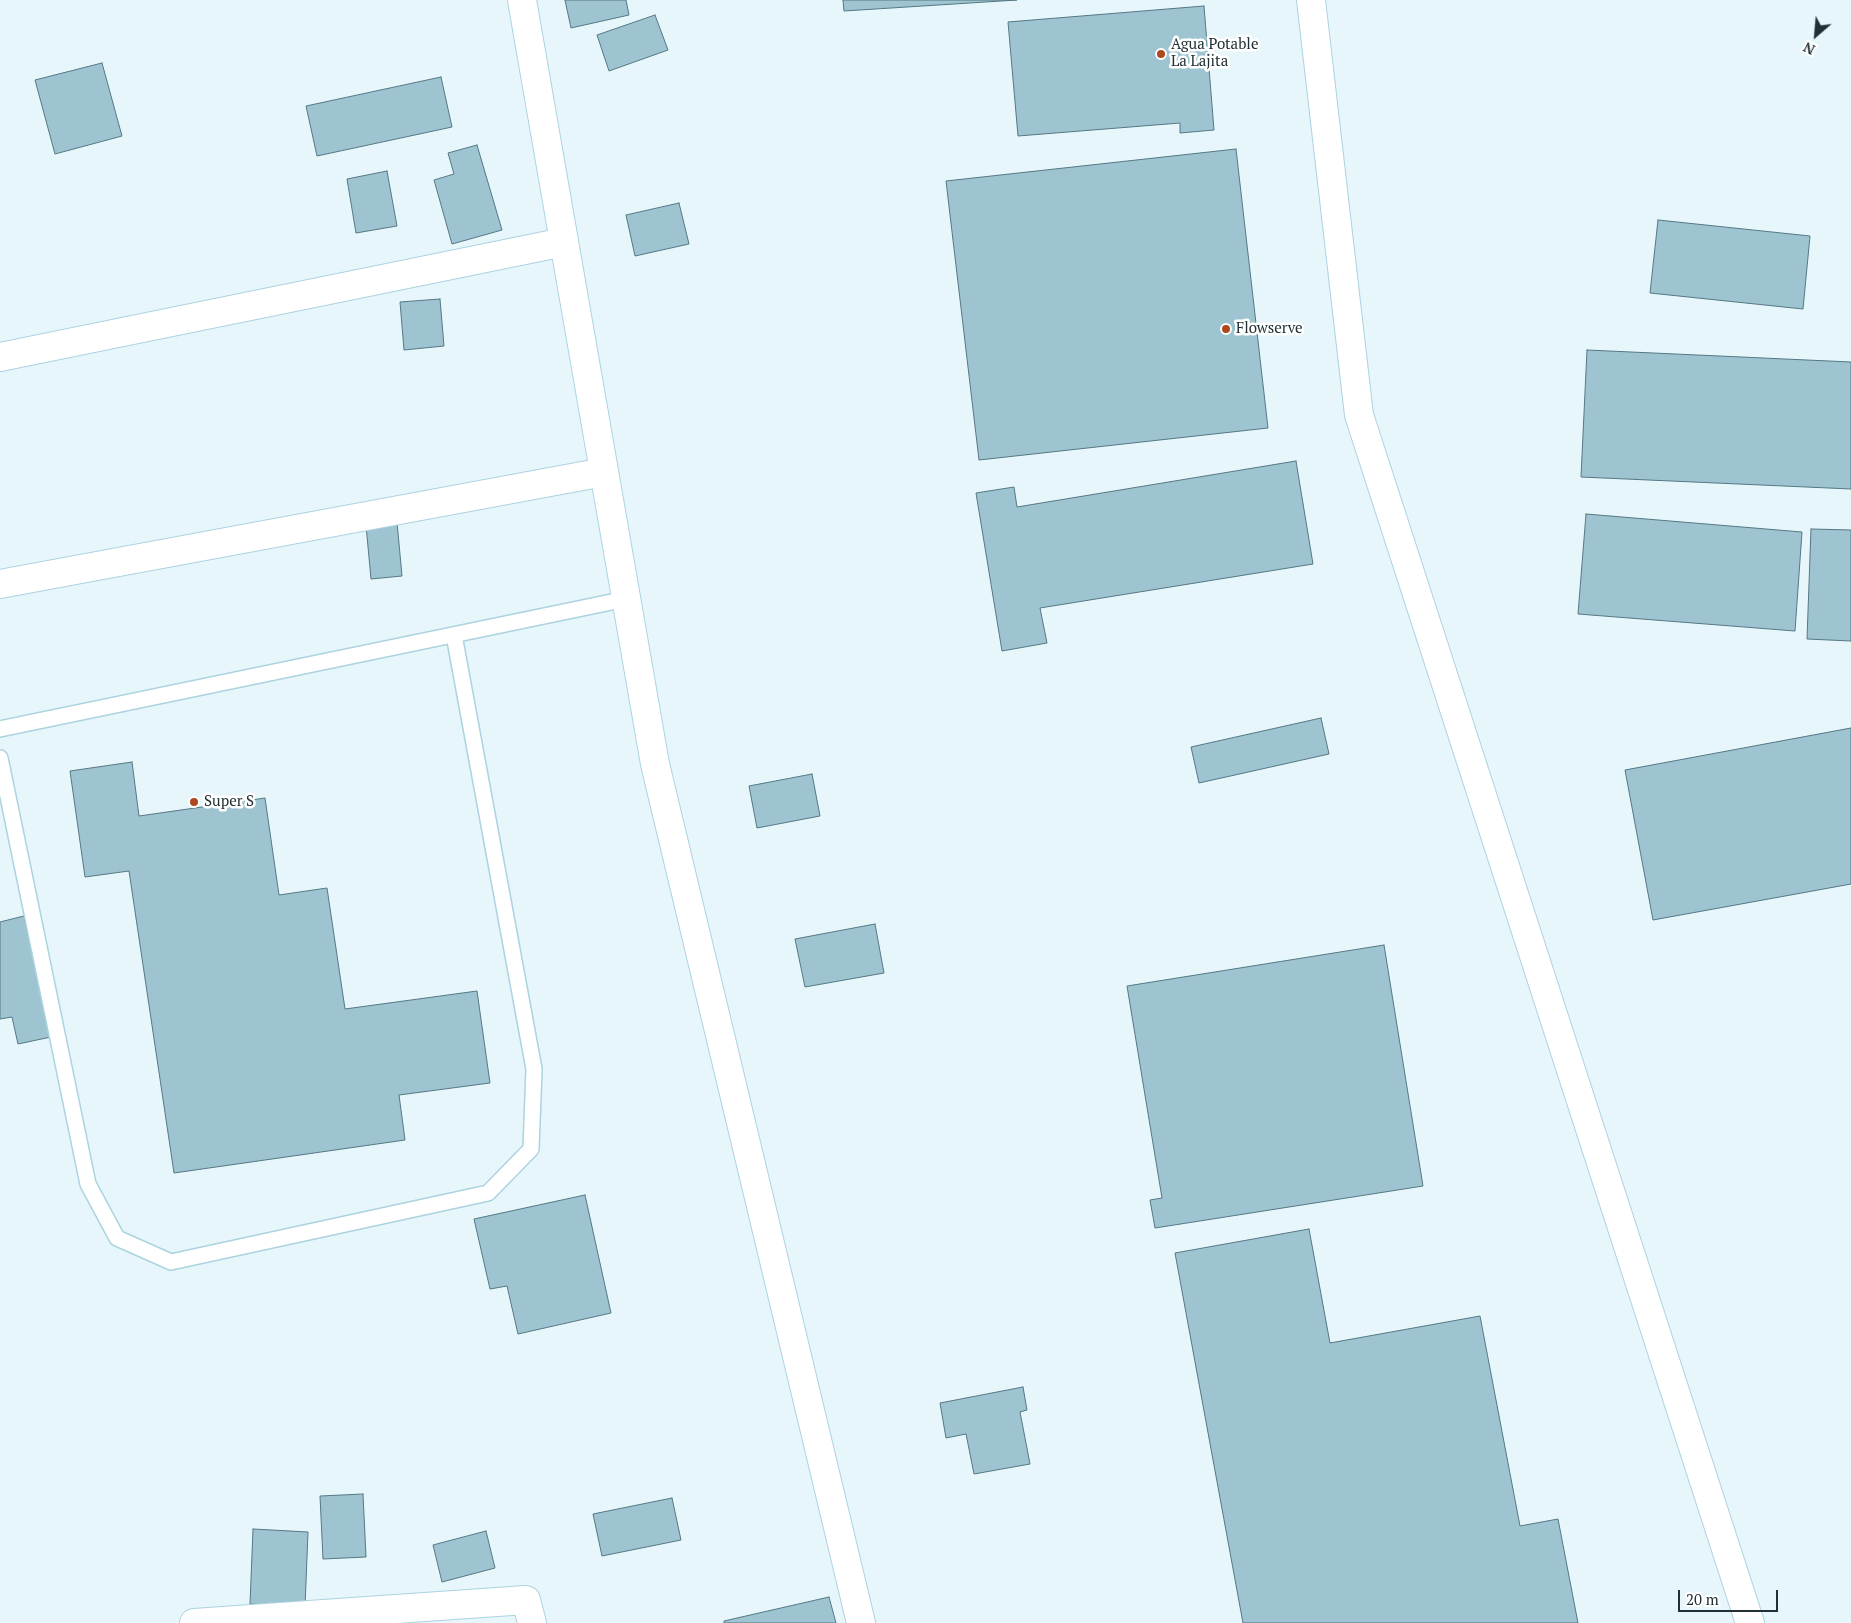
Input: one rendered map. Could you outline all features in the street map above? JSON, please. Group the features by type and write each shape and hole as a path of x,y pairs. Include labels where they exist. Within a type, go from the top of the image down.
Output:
{"street":[{"path":"522,0 655,764 861,1623"},
{"path":"1311,0 1359,414 1750,1623"},
{"path":"0,357 564,242"},
{"path":"0,584 604,472"},
{"path":"194,1623 526,1600 532,1623"}],"lane":[{"path":"0,730 626,599"},
{"path":"0,758 88,1184 117,1238 171,1262 488,1193 531,1149 534,1069 454,635"}],"building":[{"path":"565,0 626,0 629,15 571,28"},
{"path":"843,0 1017,0 844,11"},
{"path":"1204,6 1214,130 1180,133 1180,123 1018,136 1008,22"},
{"path":"655,15 668,50 609,71 597,35"},
{"path":"102,63 122,136 55,154 35,80"},
{"path":"441,77 452,127 317,156 306,106"},
{"path":"477,145 502,230 452,244 434,180 454,174 448,153"},
{"path":"1236,149 1268,428 979,460 946,181"},
{"path":"387,171 397,226 356,233 347,179"},
{"path":"679,203 689,244 635,256 626,215"},
{"path":"1658,220 1810,236 1803,309 1650,293"},
{"path":"440,299 444,346 404,350 400,302"},
{"path":"1587,350 1851,362 1851,489 1581,477"},
{"path":"1296,461 1313,564 1040,608 1047,643 1002,651 976,493 1014,487 1017,507"},
{"path":"1586,514 1802,532 1795,631 1578,614"},
{"path":"397,522 402,576 371,579 366,525"},
{"path":"1811,529 1851,530 1851,641 1807,639"},
{"path":"1321,718 1329,754 1199,783 1191,747"},
{"path":"1851,728 1851,884 1653,920 1625,770"},
{"path":"132,762 139,816 265,798 279,895 327,888 345,1009 477,991 490,1083 399,1095 405,1140 174,1173 129,871 85,877 70,771"},
{"path":"812,774 820,816 757,828 749,786"},
{"path":"24,916 51,1037 18,1044 12,1017 0,1019 0,922"},
{"path":"875,924 884,973 805,987 795,939"},
{"path":"1384,945 1423,1186 1155,1228 1150,1200 1162,1198 1127,986"},
{"path":"585,1195 611,1313 518,1334 507,1286 490,1289 474,1219"},
{"path":"1309,1229 1330,1343 1480,1316 1520,1526 1558,1519 1578,1623 1243,1623 1175,1253"},
{"path":"1023,1387 1027,1410 1020,1412 1030,1464 974,1474 966,1434 946,1438 940,1403"},
{"path":"363,1494 366,1557 323,1559 320,1496"},
{"path":"672,1498 681,1540 602,1556 593,1514"},
{"path":"253,1529 308,1532 305,1607 250,1604"},
{"path":"486,1531 495,1568 442,1582 433,1545"},
{"path":"829,1597 836,1623 724,1623 724,1621"}],"place":[{"name":"Agua Potable La Lajita","path":"1161,54"},
{"name":"Flowserve","path":"1226,329"},
{"name":"Super S","path":"194,802"}]}
